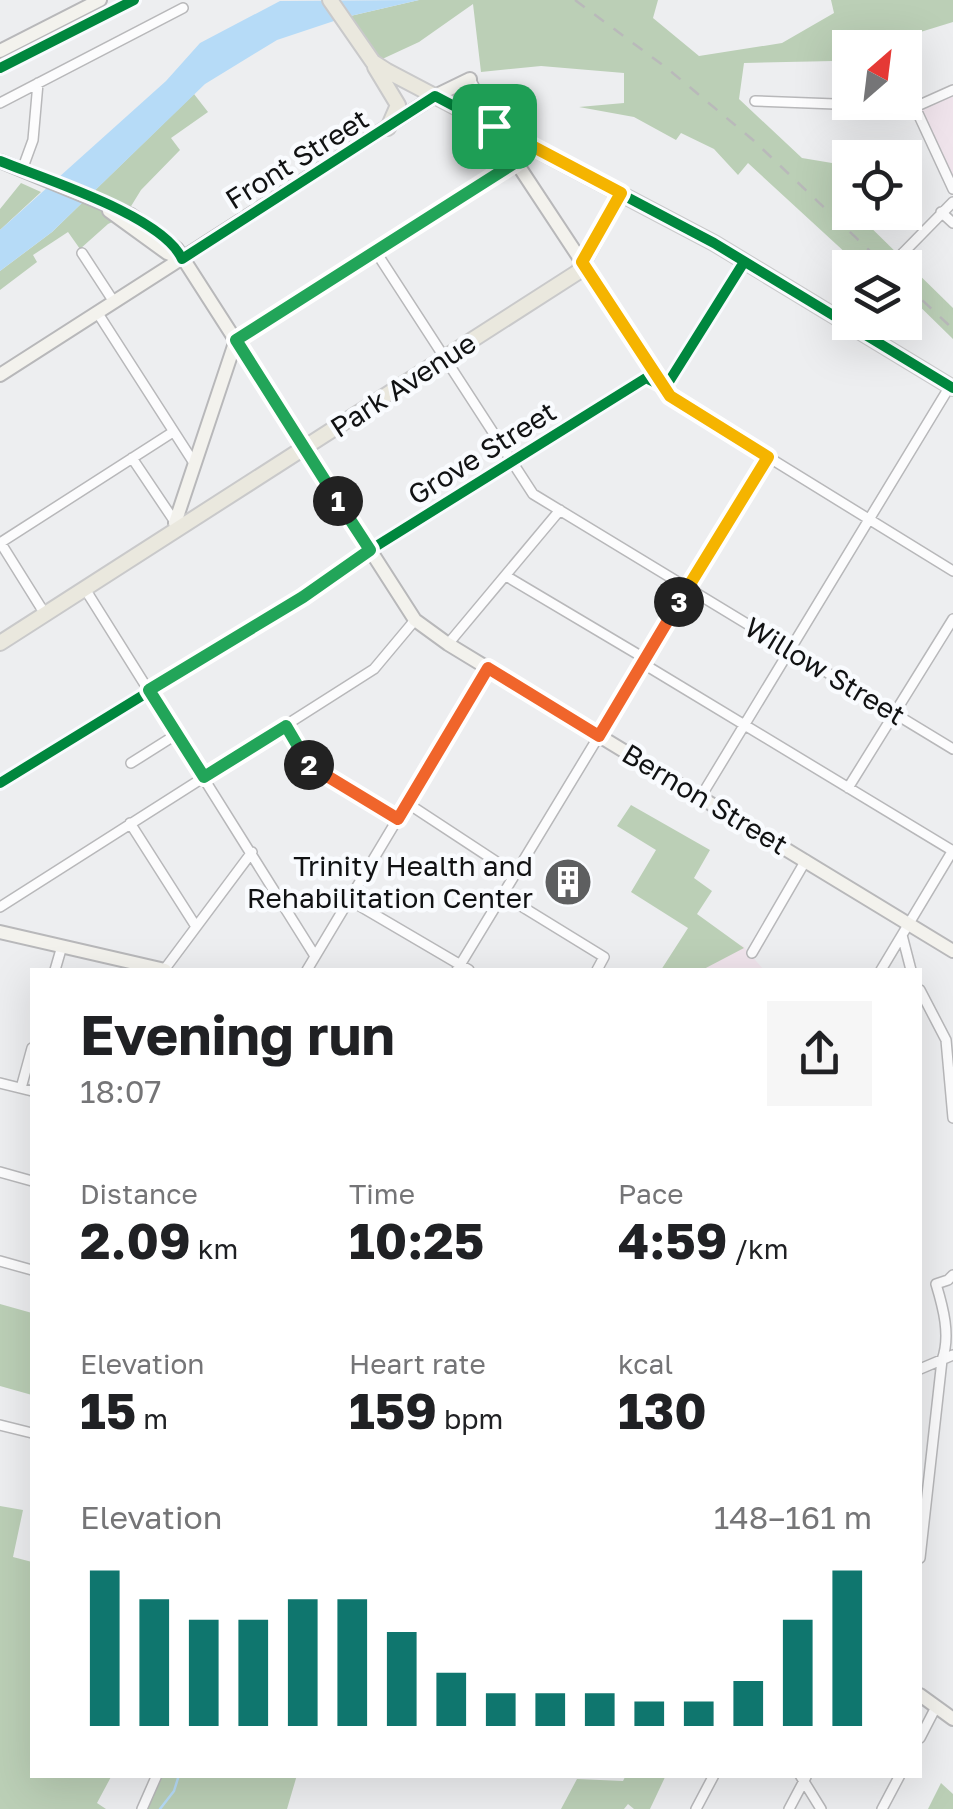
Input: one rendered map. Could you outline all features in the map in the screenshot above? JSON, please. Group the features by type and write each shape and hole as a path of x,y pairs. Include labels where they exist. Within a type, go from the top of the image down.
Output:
{"main road":[{"path":"330,0 398,105 388,128"},
{"path":"371,60 621,193 832,313"},
{"name":"Park Avenue","path":"0,643 177,525 578,272 621,193"},
{"path":"877,340 951,387"}],"street":[{"path":"0,54 100,0"},
{"path":"0,103 183,8"},
{"name":"Front Street","path":"0,375 435,96 470,79 516,162"},
{"path":"22,170 33,140 38,83"},
{"path":"922,104 953,90"},
{"path":"755,102 832,104"},
{"path":"921,120 953,189"},
{"path":"177,525 236,340 536,148"},
{"name":"Bernon Street","path":"0,161 123,216 167,254 182,259 415,620 448,644 806,860 905,930 953,951"},
{"path":"516,162 670,396 953,571"},
{"path":"906,250 953,202"},
{"path":"941,212 953,223"},
{"name":"Willow Street","path":"376,252 532,494 953,749"},
{"path":"82,253 114,302"},
{"path":"660,384 670,380 744,262"},
{"path":"98,312 194,463"},
{"name":"Grove Street","path":"0,783 303,597 370,550 646,378 660,384"},
{"path":"700,798 951,387"},
{"path":"46,614 0,542 173,432"},
{"path":"348,899 462,968 768,457"},
{"path":"132,458 177,525"},
{"path":"448,644 560,510"},
{"path":"506,576 953,851 883,968"},
{"path":"84,589 315,956"},
{"path":"848,788 953,619"},
{"path":"0,907 374,669 415,620"},
{"path":"307,968 488,668"},
{"path":"286,726 307,764 398,819"},
{"path":"131,763 177,734"},
{"path":"408,804 516,874"},
{"path":"130,823 195,925"},
{"path":"166,968 252,852"},
{"path":"752,954 806,860"},
{"path":"502,896 604,957 597,968"},
{"path":"905,930 911,968"},
{"path":"0,932 156,968"},
{"path":"56,968 62,946"},
{"path":"922,994 946,1040 953,1118"},
{"path":"21,1088 30,1055"},
{"path":"0,1082 30,1090"},
{"path":"0,1172 30,1180"},
{"path":"0,1261 30,1269"},
{"path":"922,1543 947,1355 943,1308 936,1284 953,1275"},
{"path":"922,1367 947,1355"},
{"path":"0,1424 30,1432"},
{"path":"922,1696 953,1719"},
{"path":"922,1734 936,1707"},
{"path":"142,1809 156,1778"},
{"path":"696,1809 712,1778"},
{"path":"789,1809 804,1778"},
{"path":"804,1778 820,1809"},
{"path":"882,1809 898,1778"}],"shaded area":[{"path":"953,89 953,179 922,113 922,102"},
{"path":"742,945 762,968 667,968"}],"green space":[{"path":"419,0 658,0 653,18 699,56 782,43 834,13 831,0 953,0 953,22 922,32 832,30 832,61 744,63 739,99 802,158 832,163 832,230 873,230 894,250 843,250 748,163 738,175 714,149 681,133 676,140 634,117 579,107 624,103 624,73 541,66 481,72 473,4 419,42 378,61 346,17"},
{"path":"194,94 208,112 171,138 180,150 141,190 125,216 108,224 80,249 68,232 33,255 37,262 0,290 0,271 52,232"},
{"path":"21,183 41,192 0,230 0,209"},
{"path":"922,278 953,308 953,339 922,309"},
{"path":"631,805 710,850 694,878 712,891 697,914 744,948 706,968 662,968 688,928 631,892 656,850 617,826"},
{"path":"0,1304 30,1312 30,1394 0,1386"},
{"path":"0,1506 23,1510 13,1557 30,1561 30,1778 110,1778 97,1803 106,1809 0,1809"},
{"path":"158,1778 296,1778 287,1809 144,1809"},
{"path":"665,1778 650,1809 634,1809 628,1804 624,1809 561,1809 577,1779"},
{"path":"941,1783 953,1794 953,1809 928,1809"}],"water":[{"path":"419,0 346,17 277,40 205,84 52,232 0,271 0,230 166,81 200,43 280,1"}],"waterway":[{"path":"160,1809 174,1791 178,1778"}],"railway":[{"path":"575,0 668,69 753,140 869,250"},
{"path":"922,300 953,329"}],"cycle path":[{"path":"0,68 134,0"},
{"path":"182,259 435,96 714,243 953,388"},
{"path":"0,161 128,214 171,243 182,259"},
{"path":"0,783 303,597 370,550 646,378 660,385 670,380 744,262"}],"place":[{"name":"Trinity Health and Rehabilitation Center","path":"568,882"}],"route":[{"path":"494,126 621,193 582,262 670,396 768,457 599,736 488,668 398,819 307,764 286,726 204,777 149,690 303,597 370,550 236,340 516,162 494,126"}]}
